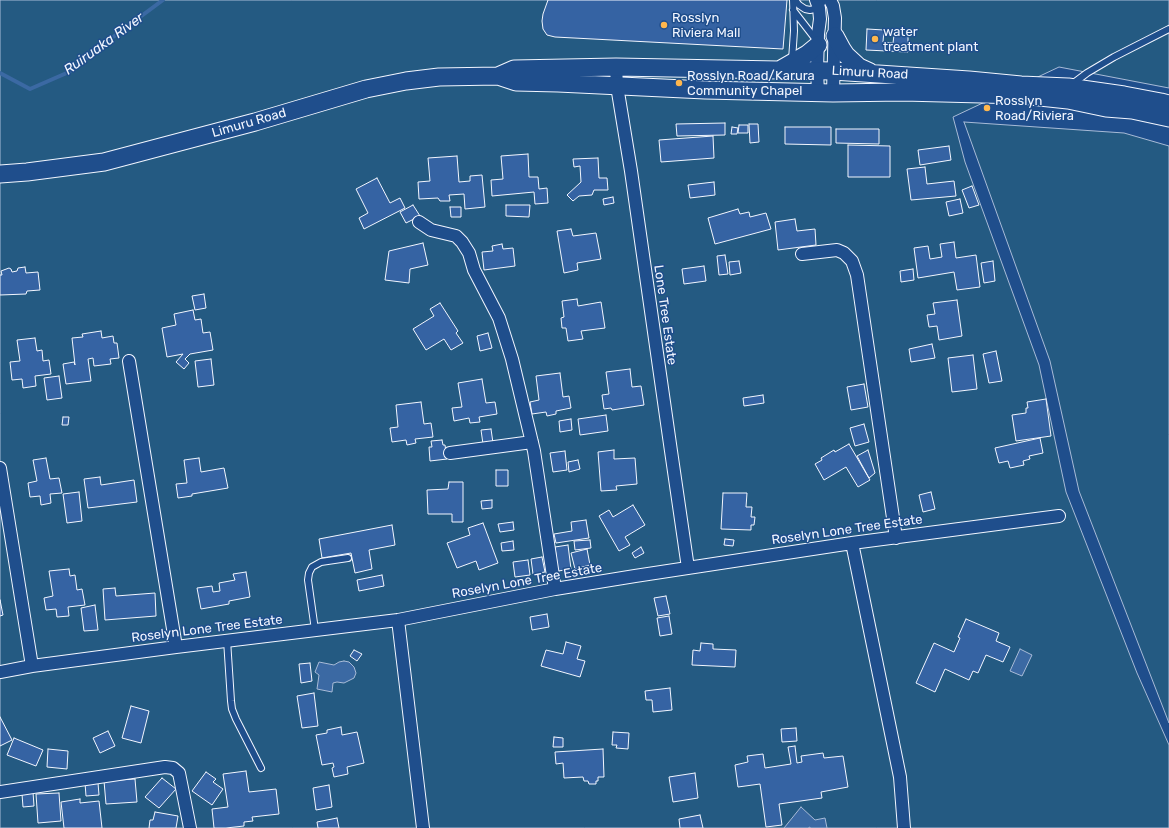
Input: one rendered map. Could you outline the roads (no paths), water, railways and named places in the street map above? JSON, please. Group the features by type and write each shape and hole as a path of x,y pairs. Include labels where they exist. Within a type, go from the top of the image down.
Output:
{"main road":[{"path":"835,36 846,55 859,67 872,73"},
{"path":"786,66 807,54 818,43"},
{"name":"Limuru Road","path":"498,76 514,69 786,66 825,71 1068,87 1124,95 1169,104"},
{"name":"Limuru Road","path":"0,174 104,162 255,122 366,89 399,82 439,77 498,76 516,82 705,90 1021,95 1068,100 1106,108 1132,110 1169,118"}],"street":[{"path":"826,93 825,71 835,36 835,13 830,0"},
{"path":"820,3 818,43 825,71 826,93"},
{"name":"Lone Tree Estate","path":"616,67 617,86 631,171 688,568"},
{"path":"419,222 431,230 456,236 462,242 469,253 474,270 498,318 512,359 532,442 555,588"},
{"path":"802,254 837,250 844,253 852,261 857,275 896,538"},
{"path":"129,361 176,647"},
{"path":"450,453 532,442"},
{"path":"0,468 32,666"},
{"name":"Roselyn Lone Tree Estate","path":"0,672 32,666 227,640 398,620 555,588 852,543 1059,516"},
{"path":"852,543 900,777 904,828"},
{"path":"398,620 423,828"},
{"path":"0,792 165,767 172,768 179,773 190,828"}],"lane":[{"path":"794,0 805,9 810,10 820,3"},
{"path":"786,66 794,31 794,0"},
{"path":"794,10 818,43"},
{"path":"1068,87 1087,73 1114,57 1169,29"},
{"path":"315,630 308,580 309,573 312,567 322,562 348,558"},
{"path":"227,640 232,709 261,768"}],"waterway":[{"name":"Ruiruaka River","path":"0,73 30,89 69,72 163,0"}],"place":[{"name":"Rosslyn Riviera Mall","path":"664,25"},
{"name":"water treatment plant","path":"875,39"},
{"name":"Rosslyn Road/Karura Community Chapel","path":"679,83"},
{"name":"Rosslyn Road/Riviera","path":"987,108"}]}
